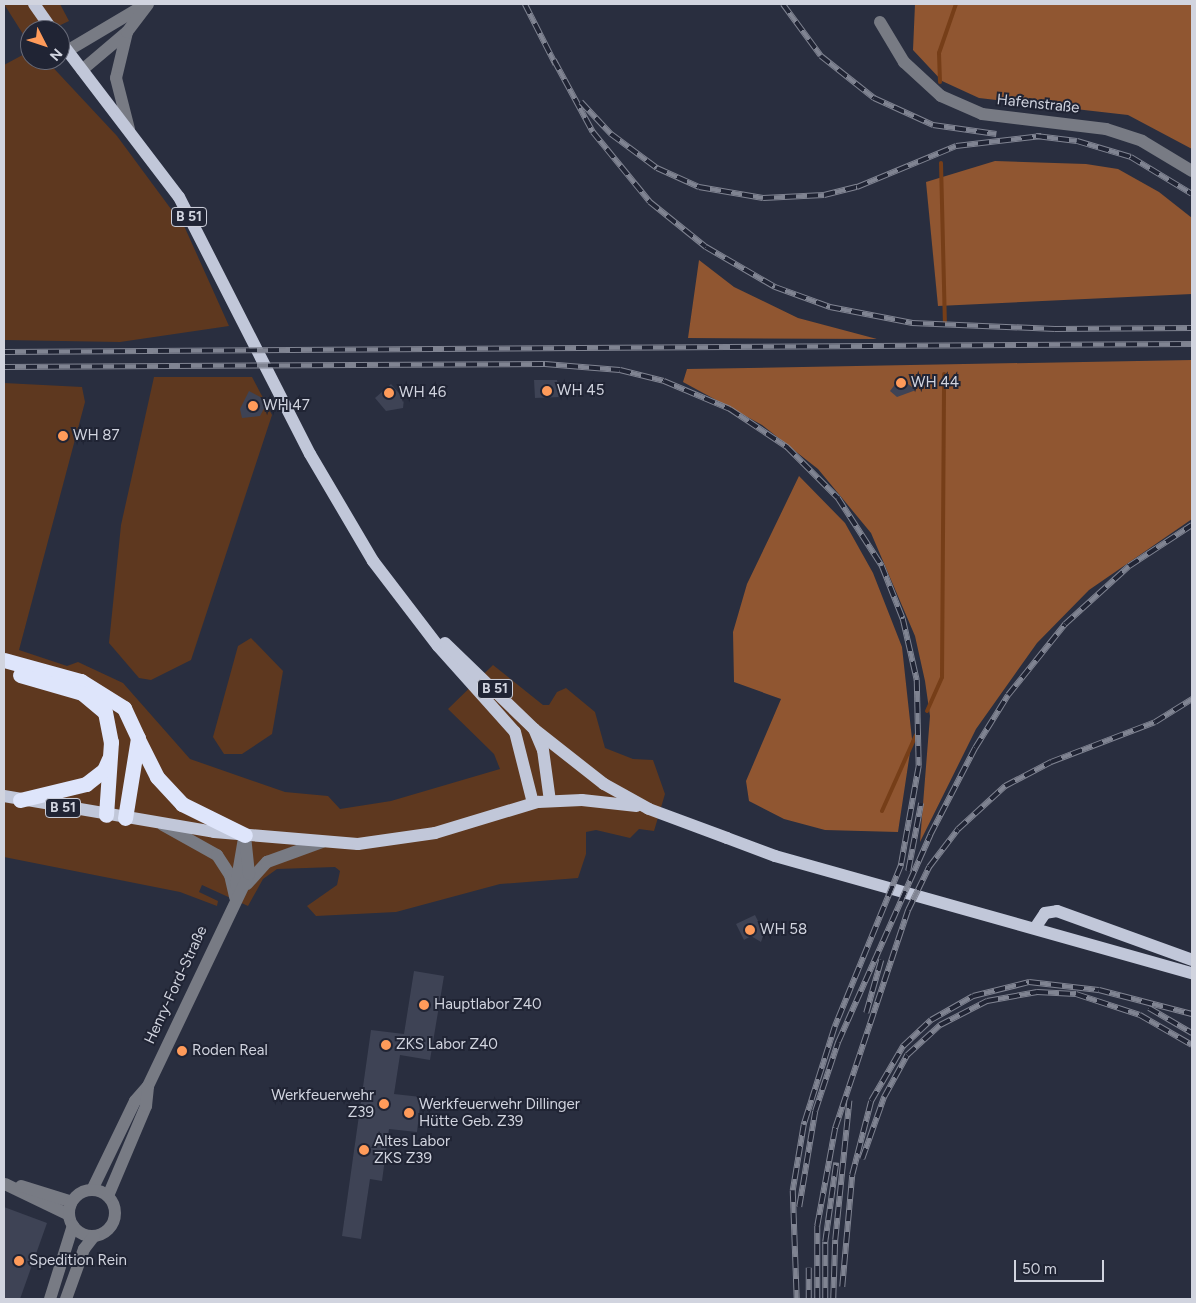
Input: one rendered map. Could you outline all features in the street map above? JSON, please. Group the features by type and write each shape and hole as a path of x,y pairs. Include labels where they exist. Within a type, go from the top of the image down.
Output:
{"highway":[{"path":"4,660 97,688 124,708 158,777 182,804 245,835"},
{"path":"4,670 82,693 105,712 110,728 106,816"},
{"path":"125,818 138,738"},
{"path":"20,800 86,784 104,770 110,758"}],"main road":[{"path":"34,4 45,20"},
{"name":"B 51","path":"70,54 179,197 339,506 401,599 515,732 533,804"},
{"name":"B 51","path":"4,796 163,825 322,842 399,841 550,801 543,750 534,730 401,599"},
{"path":"534,730 586,773 649,809 775,856 867,880 1192,973"},
{"path":"550,801 582,800 649,809"},
{"path":"1035,928 1045,913 1057,911 1192,960"}],"street":[{"path":"82,70 126,32 147,4"},
{"path":"70,43 147,4"},
{"name":"Hafenstraße","path":"880,22 904,62 942,96 982,114 1106,129 1142,141 1192,170"},
{"path":"126,32 116,78 129,129"},
{"path":"163,825 217,855 230,875 235,897"},
{"name":"Henry-Ford-Straße","path":"92,1190 135,1102 148,1086 235,897 249,874 245,835"},
{"path":"235,897 267,862 322,842"},
{"name":"Henry-Ford-Straße","path":"108,1196 146,1106 148,1086"},
{"path":"4,1184 71,1214 82,1233 94,1236"},
{"path":"50,1299 71,1214 80,1194 92,1190 108,1196 114,1208 113,1222 105,1232 94,1236 84,1249 66,1299"}],"shaded area":[{"path":"4,4 60,4 68,20 20,20 20,29"},
{"path":"915,4 1192,4 1192,149 1128,115 979,98 942,81 913,50"},
{"path":"20,56 20,70 55,70 117,136 185,228 229,326 120,342 4,340 4,65"},
{"path":"995,161 1086,164 1118,169 1159,192 1192,218 1192,294 938,306 926,182"},
{"path":"699,260 734,287 798,318 877,339 688,338"},
{"path":"1192,360 1192,519 1089,590 1037,643 976,729 920,842 930,716 925,681 915,636 871,533 818,469 762,425 683,382 687,369"},
{"path":"154,377 252,377 272,415 191,660 151,680 139,678 109,643 121,525"},
{"path":"4,383 82,387 85,402 19,650 67,666 78,662 123,683 190,759 285,792 328,796 340,809 391,801 500,769 494,754 448,709 493,665 543,705 549,705 557,692 566,688 595,712 605,748 633,759 653,760 665,794 654,831 639,829 630,838 596,830 586,832 586,854 578,878 500,884 396,912 316,916 307,906 337,885 340,871 335,867 277,869 263,879 248,906 202,885 199,892 218,901 217,906 180,892 4,857"},
{"path":"799,476 845,523 873,573 902,647 912,739 898,832 825,830 784,819 749,801 746,781 781,699 734,682 733,632 747,584"},
{"path":"251,638 283,671 272,734 242,754 224,754 213,737 238,646"}],"building":[{"name":"WH 44","path":"900,378 916,390 897,397 890,391"},
{"name":"WH 45","path":"534,380 557,380 560,397 535,398"},
{"name":"WH 46","path":"391,384 404,399 403,408 386,411 375,398"},
{"name":"WH 47","path":"249,391 268,401 260,416 242,418 240,409"},
{"name":"WH 58","path":"755,915 764,933 761,942 751,936 744,940 736,924"},
{"path":"414,971 444,976 430,1060 400,1055 394,1094 421,1097 417,1132 389,1129 382,1181 370,1179 361,1239 342,1236 371,1030 404,1034"},
{"name":"Spedition Rein","path":"4,1207 47,1223 20,1299 4,1299"}],"waterway":[{"path":"940,82 939,53 956,4"},
{"path":"941,163 945,322"},
{"path":"927,711 942,677 944,374"},
{"path":"882,811 916,735"}],"railway":[{"path":"525,4 556,65"},
{"path":"783,4 821,56 874,98 933,125 996,134"},
{"path":"554,60 593,132 650,202 706,247 775,287 830,307 912,323 1055,329 1192,328"},
{"path":"581,102 611,134 657,168 699,187 763,198 824,195 857,187 956,146 1041,136"},
{"path":"1036,136 1077,141 1131,157 1192,194"},
{"path":"4,352 1192,344"},
{"path":"4,367 545,364 620,370 664,381 730,409 787,447 838,498 882,566 903,619 917,680 919,766 901,866 835,1027 804,1125 793,1191 797,1299"},
{"path":"799,1207 815,1111 838,1042 930,835 975,748 1008,695 1065,624 1129,566 1192,525"},
{"path":"817,1299 817,1226 835,1128 908,910 929,867 958,829 1005,786 1051,762 1155,722 1192,699"},
{"path":"908,871 921,803"},
{"path":"866,1013 881,960"},
{"path":"842,1287 852,1175 871,1101 903,1046 931,1020 973,996 1029,982 1099,990 1192,1014"},
{"path":"862,1159 884,1097 907,1055 940,1025 987,1001 1037,992 1076,994 1140,1015 1192,1045"},
{"path":"1149,1008 1192,1033"},
{"path":"833,1299 835,1240 849,1101"},
{"path":"825,1299 825,1242 836,1163"},
{"path":"809,1268 809,1299"}],"place":[{"name":"WH 44","path":"901,383"},
{"name":"WH 45","path":"547,391"},
{"name":"WH 46","path":"389,393"},
{"name":"WH 47","path":"253,406"},
{"name":"WH 87","path":"63,436"},
{"name":"WH 58","path":"750,930"},
{"name":"Hauptlabor Z40","path":"424,1005"},
{"name":"ZKS Labor Z40","path":"386,1045"},
{"name":"Roden Real","path":"182,1051"},
{"name":"Werkfeuerwehr Z39","path":"384,1104"},
{"name":"Werkfeuerwehr Dillinger Hütte Geb. Z39","path":"409,1113"},
{"name":"Altes Labor ZKS Z39","path":"364,1150"},
{"name":"Spedition Rein","path":"19,1261"}]}
